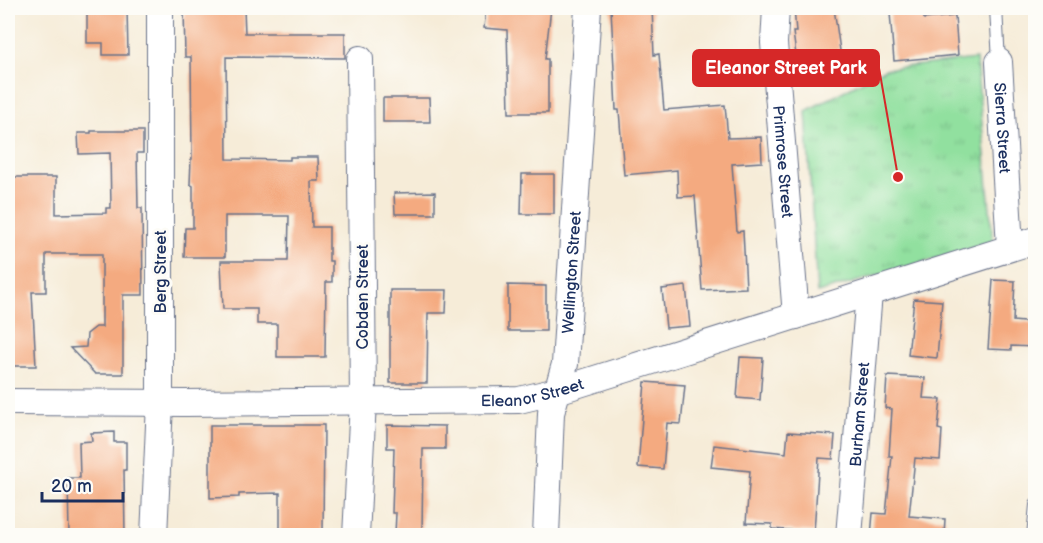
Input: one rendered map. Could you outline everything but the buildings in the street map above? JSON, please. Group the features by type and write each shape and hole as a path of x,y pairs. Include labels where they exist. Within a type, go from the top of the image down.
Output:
{"street":[{"name":"Berg Street","path":"154,536 160,403 160,8"},
{"name":"Wellington Street","path":"546,536 551,413 565,364 588,8"},
{"name":"Primrose Street","path":"776,8 774,43 795,316"},
{"name":"Cobden Street","path":"356,536 363,402 360,59"},
{"name":"Sierra Street","path":"999,62 1010,247"},
{"name":"Eleanor Street","path":"8,402 519,400 557,392 1035,240"},
{"name":"Burham Street","path":"849,536 869,293"}],"lane":[{"name":"Sierra Street","path":"996,8 999,62"},
{"path":"1033,536 1035,505"}],"green space":[{"path":"976,59 993,242 817,293 806,111 885,69"}],"place":[{"name":"Eleanor Street Park","path":"898,177"}]}
